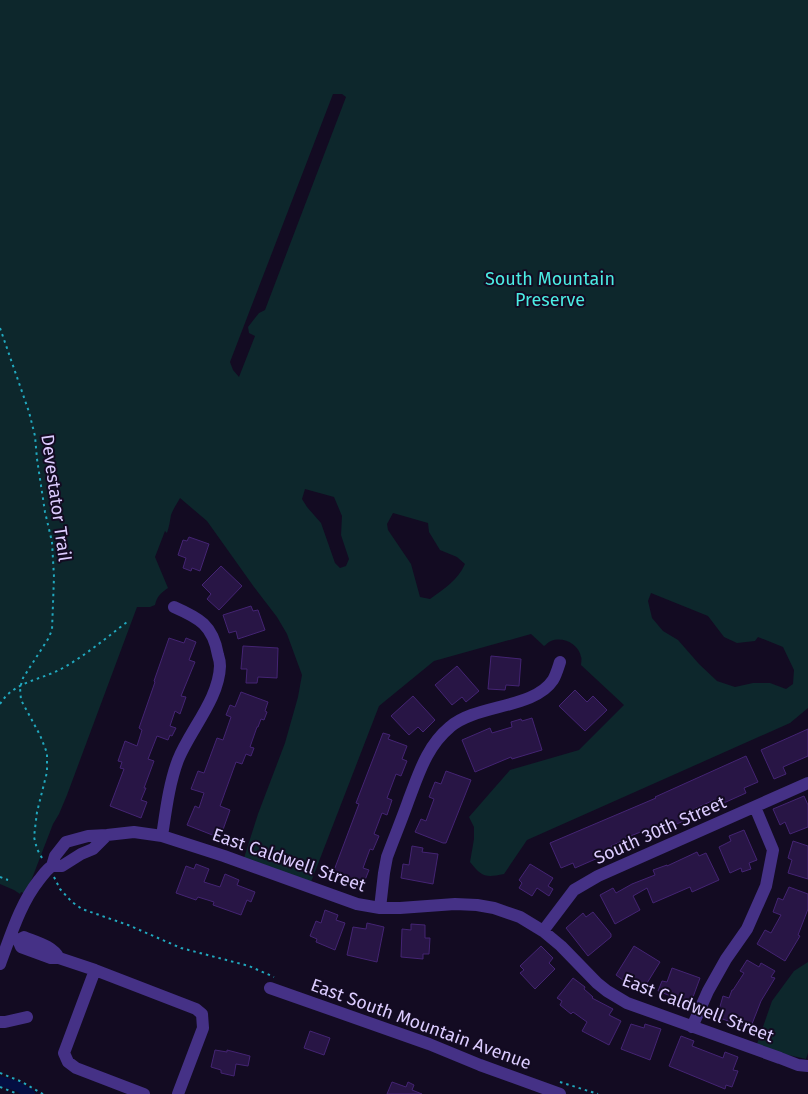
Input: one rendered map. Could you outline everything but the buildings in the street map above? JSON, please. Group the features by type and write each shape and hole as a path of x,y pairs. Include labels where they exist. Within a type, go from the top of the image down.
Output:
{"street":[{"path":"162,836 166,808 178,760 209,704 216,686 220,666 214,637 207,627 194,616 174,607"},
{"path":"380,908 387,857 424,760 433,745 450,726 468,716 527,698 543,691 554,680 560,662"},
{"name":"South 30th Street","path":"543,932 574,890 598,876 808,783"},
{"path":"692,1027 708,991 726,959 747,930 766,886 774,850 755,806"},
{"name":"East Caldwell Street","path":"75,839 134,832 162,836 224,856 357,904 380,908 455,904 494,908 520,917 543,932 561,946 597,983 627,1003 766,1054 798,1065 808,1066"},
{"path":"50,867 62,866 93,849 107,835"},
{"path":"0,964 14,938 24,902 34,886 50,867 55,856 66,842 75,839 81,854"},
{"path":"14,938 21,947 43,950 51,958 59,958 95,970 196,1009 202,1014 203,1028 178,1094"},
{"path":"95,970 64,1053 68,1062 76,1068 144,1094"},
{"name":"East South Mountain Avenue","path":"270,988 429,1044 545,1091 560,1094"},
{"path":"0,1022 27,1017"}],"path":[{"name":"Devestator Trail","path":"0,328 29,412 35,436 37,460 52,542 54,568 52,630 23,678 21,685"},
{"path":"0,704 4,696 21,685 62,669 127,622"},
{"path":"21,685 21,700 40,735 46,753 47,772 34,836 37,849 50,867"},
{"path":"0,877 8,880"},
{"path":"0,1072 43,1094"},
{"path":"0,1087 18,1094"}],"green space":[{"name":"South Mountain Preserve","path":"0,0 808,0 808,708 790,723 527,840 504,874 488,876 478,871 470,862 474,827 469,817 510,770 579,750 624,705 581,665 580,652 574,645 565,640 550,641 544,646 531,634 434,661 379,706 311,882 244,858 258,814 285,743 302,675 287,634 277,617 207,521 180,498 172,513 167,533 165,531 155,557 168,588 160,595 155,605 137,607 67,795 53,824 26,894 21,892 20,894 0,884","holes":["333,94 342,94 346,97 265,310 259,313 248,327 249,333 255,336 239,377 233,370 230,362","305,489 334,497 342,516 341,535 349,559 346,566 340,568 335,563 321,523 302,499","393,513 428,523 429,532 440,550 457,557 465,564 459,575 430,599 420,597 411,564 388,530 387,524","651,593 708,616 724,637 737,643 755,641 758,637 783,647 794,670 793,684 786,689 770,683 753,683 735,687 717,681 678,640 663,631 652,618 648,601"]},
{"path":"808,962 808,1053 806,1059 784,1054 757,1044 772,1001 794,971"}],"waterway":[{"path":"0,1081 17,1086 30,1094"}]}
